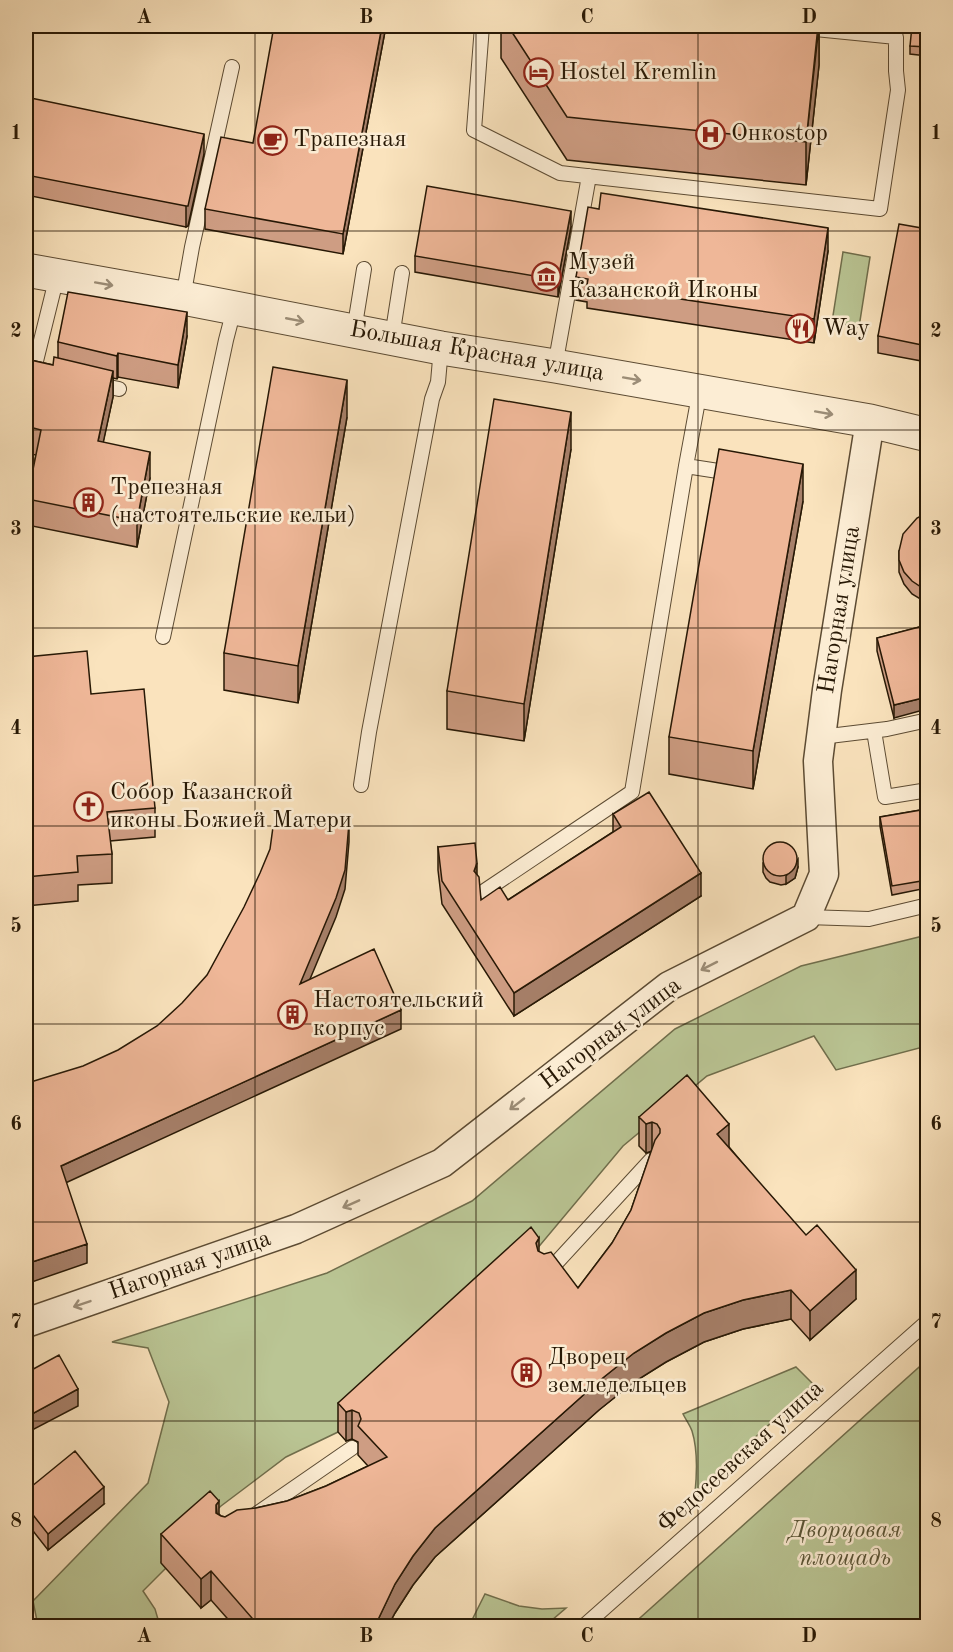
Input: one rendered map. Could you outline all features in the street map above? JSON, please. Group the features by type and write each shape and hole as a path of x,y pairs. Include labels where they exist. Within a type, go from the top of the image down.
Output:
{"street":[{"name":"Большая Красная улица","path":"26,270 441,348 700,390 870,421 927,435"},
{"name":"Нагорная улица","path":"26,1323 296,1229 442,1163 669,986 806,917 824,874 818,761 827,690 870,421"}],"lane":[{"path":"482,26 474,130 560,174 880,209 898,90 896,37 785,26"},
{"path":"183,298 232,67"},
{"path":"555,366 590,176"},
{"path":"354,331 364,269"},
{"path":"392,337 402,273"},
{"path":"56,374 34,369 57,276"},
{"path":"163,637 234,309"},
{"path":"361,785 371,720 432,399 438,382 441,348"},
{"path":"77,379 119,389"},
{"path":"483,892 633,792 700,390"},
{"path":"686,466 744,474"},
{"path":"821,737 874,731 927,720"},
{"path":"874,731 885,797 927,790"},
{"path":"806,917 869,919 927,905"},
{"path":"545,1274 651,1160"},
{"name":"Федосеевская улица","path":"584,1626 927,1321"},
{"path":"244,1523 351,1448"}],"green space":[{"path":"843,252 870,257 859,327 832,322"},
{"path":"927,935 927,1046 836,1070 814,1036 707,1076 623,1146 531,1256 338,1432 286,1457 221,1506 161,1562 166,1568 143,1591 155,1609 160,1626 38,1626 33,1601 148,1483 169,1402 148,1348 112,1342 327,1273 472,1201 675,1029 801,966"},
{"name":"Дворцовая площадь","path":"927,1360 927,1626 631,1626"},
{"path":"796,1367 813,1384 695,1493 697,1470 694,1438 683,1414"},
{"path":"485,1594 519,1606 542,1609 566,1608 545,1626 469,1626"}],"building":[{"path":"274,26 382,26 343,234 205,209 221,137 253,143"},
{"path":"508,26 818,26 806,142 567,117"},
{"path":"912,26 927,26 927,47 910,46"},
{"path":"26,97 204,134 188,206 26,175"},
{"path":"427,186 571,211 558,280 415,256"},
{"path":"601,193 828,228 814,319 587,285 588,279 576,277 588,207 599,209"},
{"path":"899,224 927,229 927,346 878,336"},
{"path":"68,292 187,312 178,365 118,353 117,356 58,342"},
{"path":"54,357 113,371 98,441 150,452 137,521 27,499 41,430 26,426 26,359 53,365"},
{"path":"273,367 347,380 298,666 224,653"},
{"path":"494,399 571,412 524,704 447,691"},
{"path":"719,449 803,464 753,751 669,737"},
{"path":"927,513 927,591 912,581 904,572 899,560 899,551 903,534 917,518"},
{"path":"927,625 927,697 894,705 877,638"},
{"name":"Собор Казанской иконы Божией Матери","path":"87,651 91,694 144,689 155,808 107,812 112,854 77,856 78,872 26,877 26,657"},
{"path":"649,792 701,873 514,993 442,881 438,847 475,843 477,863 474,871 479,877 481,900 500,887 508,900 621,827 613,814"},
{"path":"927,809 927,880 892,886 880,817"},
{"name":"Настоятельский корпус","path":"349,823 345,870 336,898 300,984 374,949 401,1010 61,1166 87,1244 26,1264 26,1082 83,1066 118,1050 157,1026 182,1003 207,975 244,907 270,849 273,827"},
{"path":"780,842 792,847 797,859 792,871 780,876 768,871 763,859 768,847"},
{"name":"Дворец земледельцев","path":"687,1075 729,1124 717,1134 806,1235 817,1225 856,1270 810,1311 791,1290 743,1300 704,1313 634,1353 599,1381 435,1528 395,1584 375,1626 259,1626 211,1571 201,1579 161,1534 210,1491 219,1501 216,1505 216,1513 225,1517 237,1510 287,1501 326,1486 387,1457 358,1426 361,1419 359,1413 352,1410 346,1412 338,1403 531,1227 539,1238 536,1243 538,1251 544,1254 551,1252 578,1288 612,1243 631,1210 655,1140 660,1133 657,1124 652,1122 646,1124 639,1117"},
{"path":"59,1355 78,1389 30,1415 26,1420 26,1373"},
{"path":"75,1451 104,1487 48,1534 26,1506 26,1491"}],"place":[{"name":"Hostel Kremlin","path":"538,73"},
{"name":"Онкоstop","path":"710,134"},
{"name":"Трапезная","path":"272,140"},
{"name":"Музей Казанской Иконы","path":"547,277"},
{"name":"Way","path":"801,329"},
{"name":"Трепезная (настоятельские кельи)","path":"89,502"},
{"name":"Собор Казанской иконы Божией Матери","path":"89,807"},
{"name":"Настоятельский корпус","path":"292,1015"},
{"name":"Дворец земледельцев","path":"527,1372"}]}
